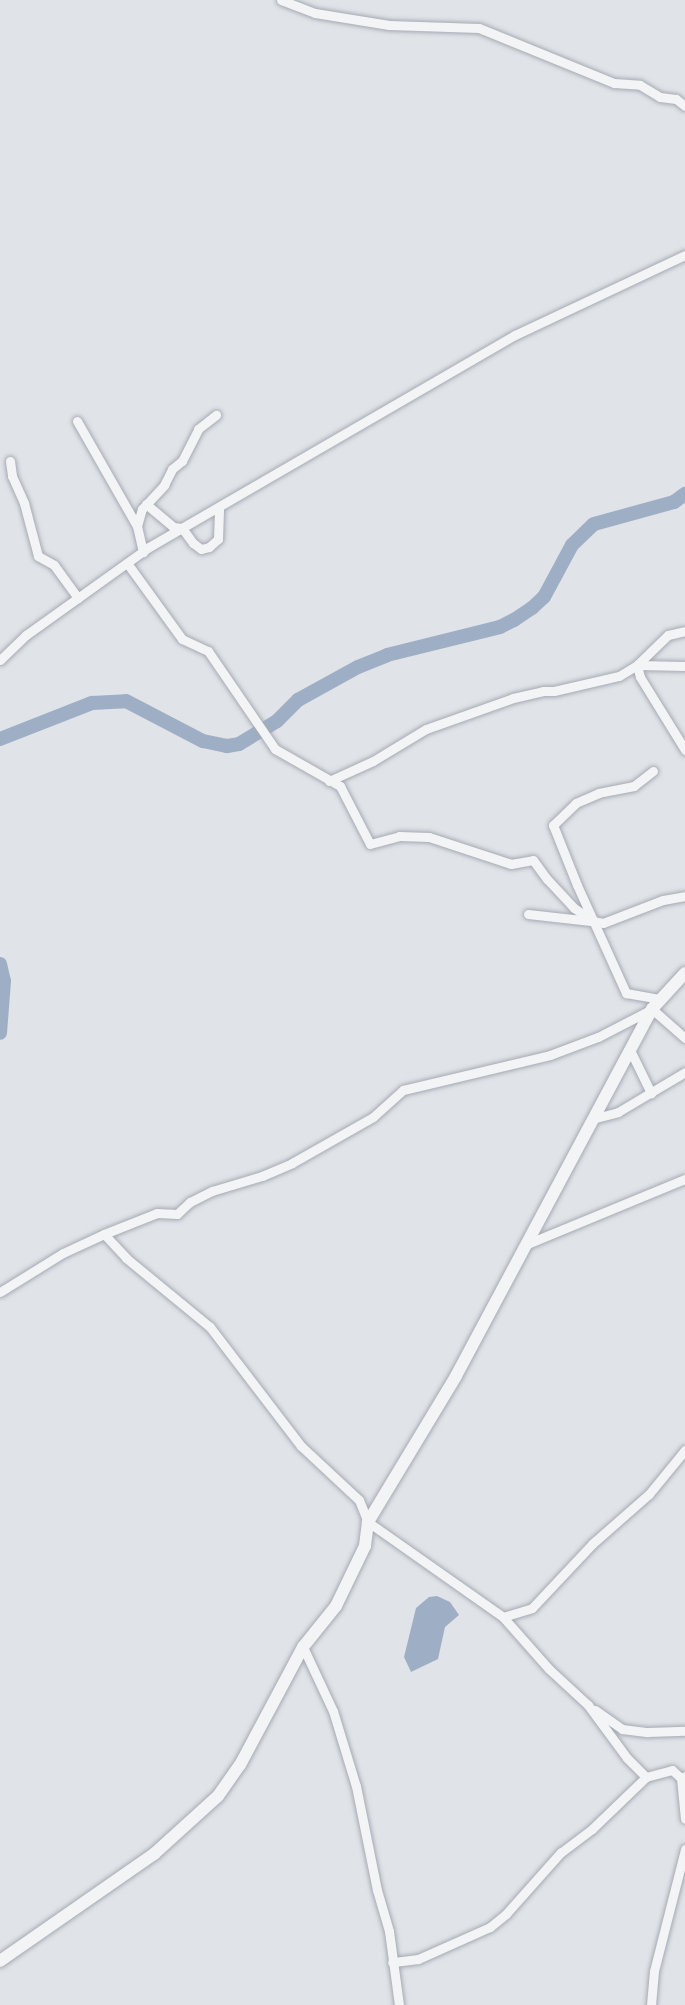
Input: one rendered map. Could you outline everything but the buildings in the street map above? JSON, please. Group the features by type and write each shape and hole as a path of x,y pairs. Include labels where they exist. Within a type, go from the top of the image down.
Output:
{"street":[{"path":"281,0 303,3 315,13 389,25 479,28 614,83 640,85 660,97 676,99 685,106"},
{"path":"0,660 26,635 143,552 182,528 219,509 303,457 515,335 685,255"},
{"path":"137,526 146,504 164,485 172,469 182,461 198,429 216,415"},
{"path":"77,421 137,526 143,552"},
{"path":"9,461 12,476 24,503 38,556 54,566 78,598"},
{"path":"146,504 173,527 182,528 193,543 201,549 209,547 218,540 219,509"},
{"path":"127,563 182,639 208,651 275,749 340,786 370,844 399,836 429,837 511,864 533,860 574,908 593,921"},
{"path":"329,781 373,761 426,729 513,698 543,691 554,692 619,676 637,665 668,635 685,631"},
{"path":"637,665 685,666"},
{"path":"637,665 640,677 685,750"},
{"path":"653,771 634,786 599,793 576,803 553,825 626,993 656,1004 685,1038"},
{"path":"528,914 603,923 663,900 685,896"},
{"path":"0,1961 154,1854 189,1825 218,1796 240,1765 303,1647 336,1606 365,1546 368,1522 456,1376 656,1004 685,973"},
{"path":"0,1292 63,1253 104,1234 157,1213 177,1214 190,1202 212,1191 262,1176 292,1163 373,1117 403,1090 550,1055 598,1037 656,1004"},
{"path":"630,1052 651,1094"},
{"path":"596,1118 618,1112 685,1072"},
{"path":"527,1244 685,1179"},
{"path":"104,1234 126,1258 210,1327 301,1446 359,1500 368,1522 503,1617 549,1669 588,1705 622,1730 685,1731"},
{"path":"503,1617 532,1608 592,1544 649,1494 685,1450"},
{"path":"303,1647 333,1711 356,1786 377,1890 389,1931 399,2005"},
{"path":"588,1705 627,1758 646,1777"},
{"path":"392,1962 418,1959 489,1927 506,1914 561,1852 592,1829 646,1777 672,1770 683,1777 685,1820"},
{"path":"651,2005 654,1971 685,1851 674,1848"}],"water":[{"path":"437,1596 450,1602 459,1615 445,1627 438,1659 411,1672 404,1657 416,1608 429,1597"}],"waterway":[{"path":"0,739 92,703 126,701 203,741 227,746 239,744 277,721 298,700 358,667 387,655 500,627 514,620 544,597 572,545 594,524 674,502 685,494"},
{"path":"0,964 4,981 0,1033"}]}
